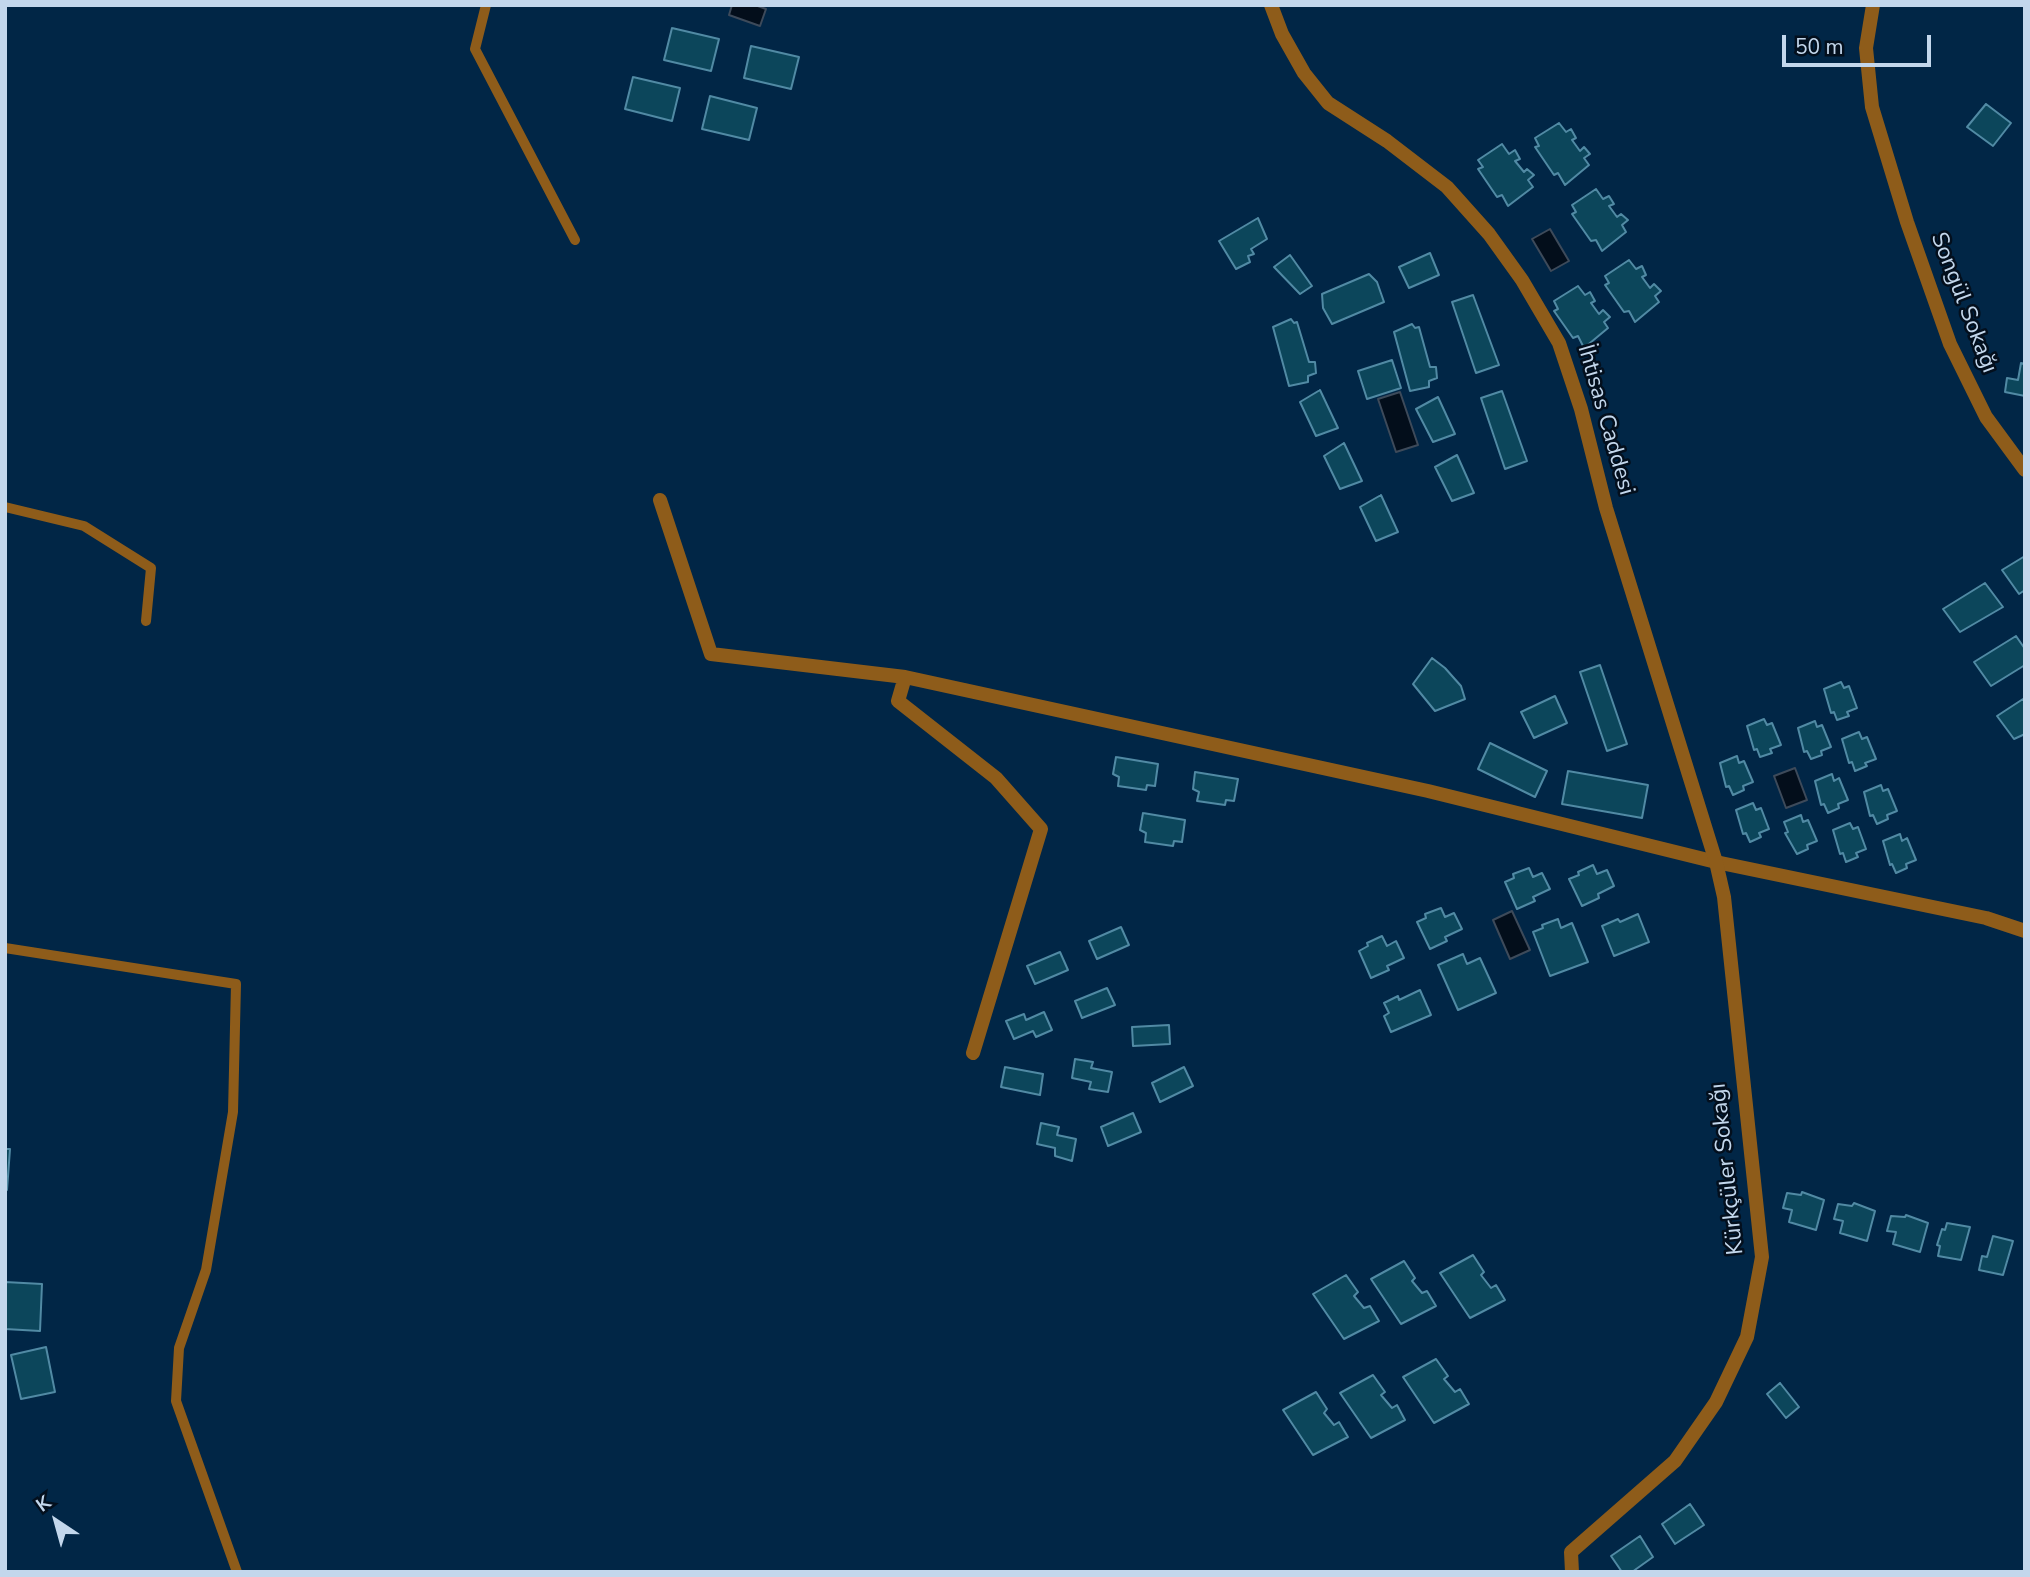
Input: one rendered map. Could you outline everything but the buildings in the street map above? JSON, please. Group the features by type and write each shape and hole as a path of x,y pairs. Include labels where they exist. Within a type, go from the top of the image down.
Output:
{"street":[{"name":"İhtisas Caddesi","path":"1271,5 1282,34 1304,73 1328,103 1387,141 1447,187 1489,234 1521,279 1559,342 1581,409 1606,508 1716,862"},
{"name":"Songül Sokağı","path":"1873,5 1867,48 1871,107 1907,222 1950,344 1986,417 2025,470"},
{"path":"660,500 711,654 905,677 1428,791 1716,862 1986,919 2025,931"},
{"path":"905,677 898,701 996,778 1041,829 973,1053"},
{"name":"Kürkçüler Sokağı","path":"1572,1572 1571,1552 1675,1461 1716,1402 1747,1337 1762,1257 1742,1081 1735,988 1724,897 1716,862"}],"lane":[{"path":"486,5 475,48 575,240"},
{"path":"5,507 85,526 151,568 146,621"},
{"path":"5,948 236,984 233,1112 206,1270 178,1348 176,1401 237,1572"}],"water":[{"path":"732,5 755,5 766,9 760,26 729,15"},
{"path":"1550,229 1569,261 1551,271 1532,239"},
{"path":"1400,392 1418,445 1396,452 1378,399"},
{"path":"1795,768 1807,800 1786,808 1774,776"},
{"path":"1512,911 1530,950 1510,959 1493,920"}]}
